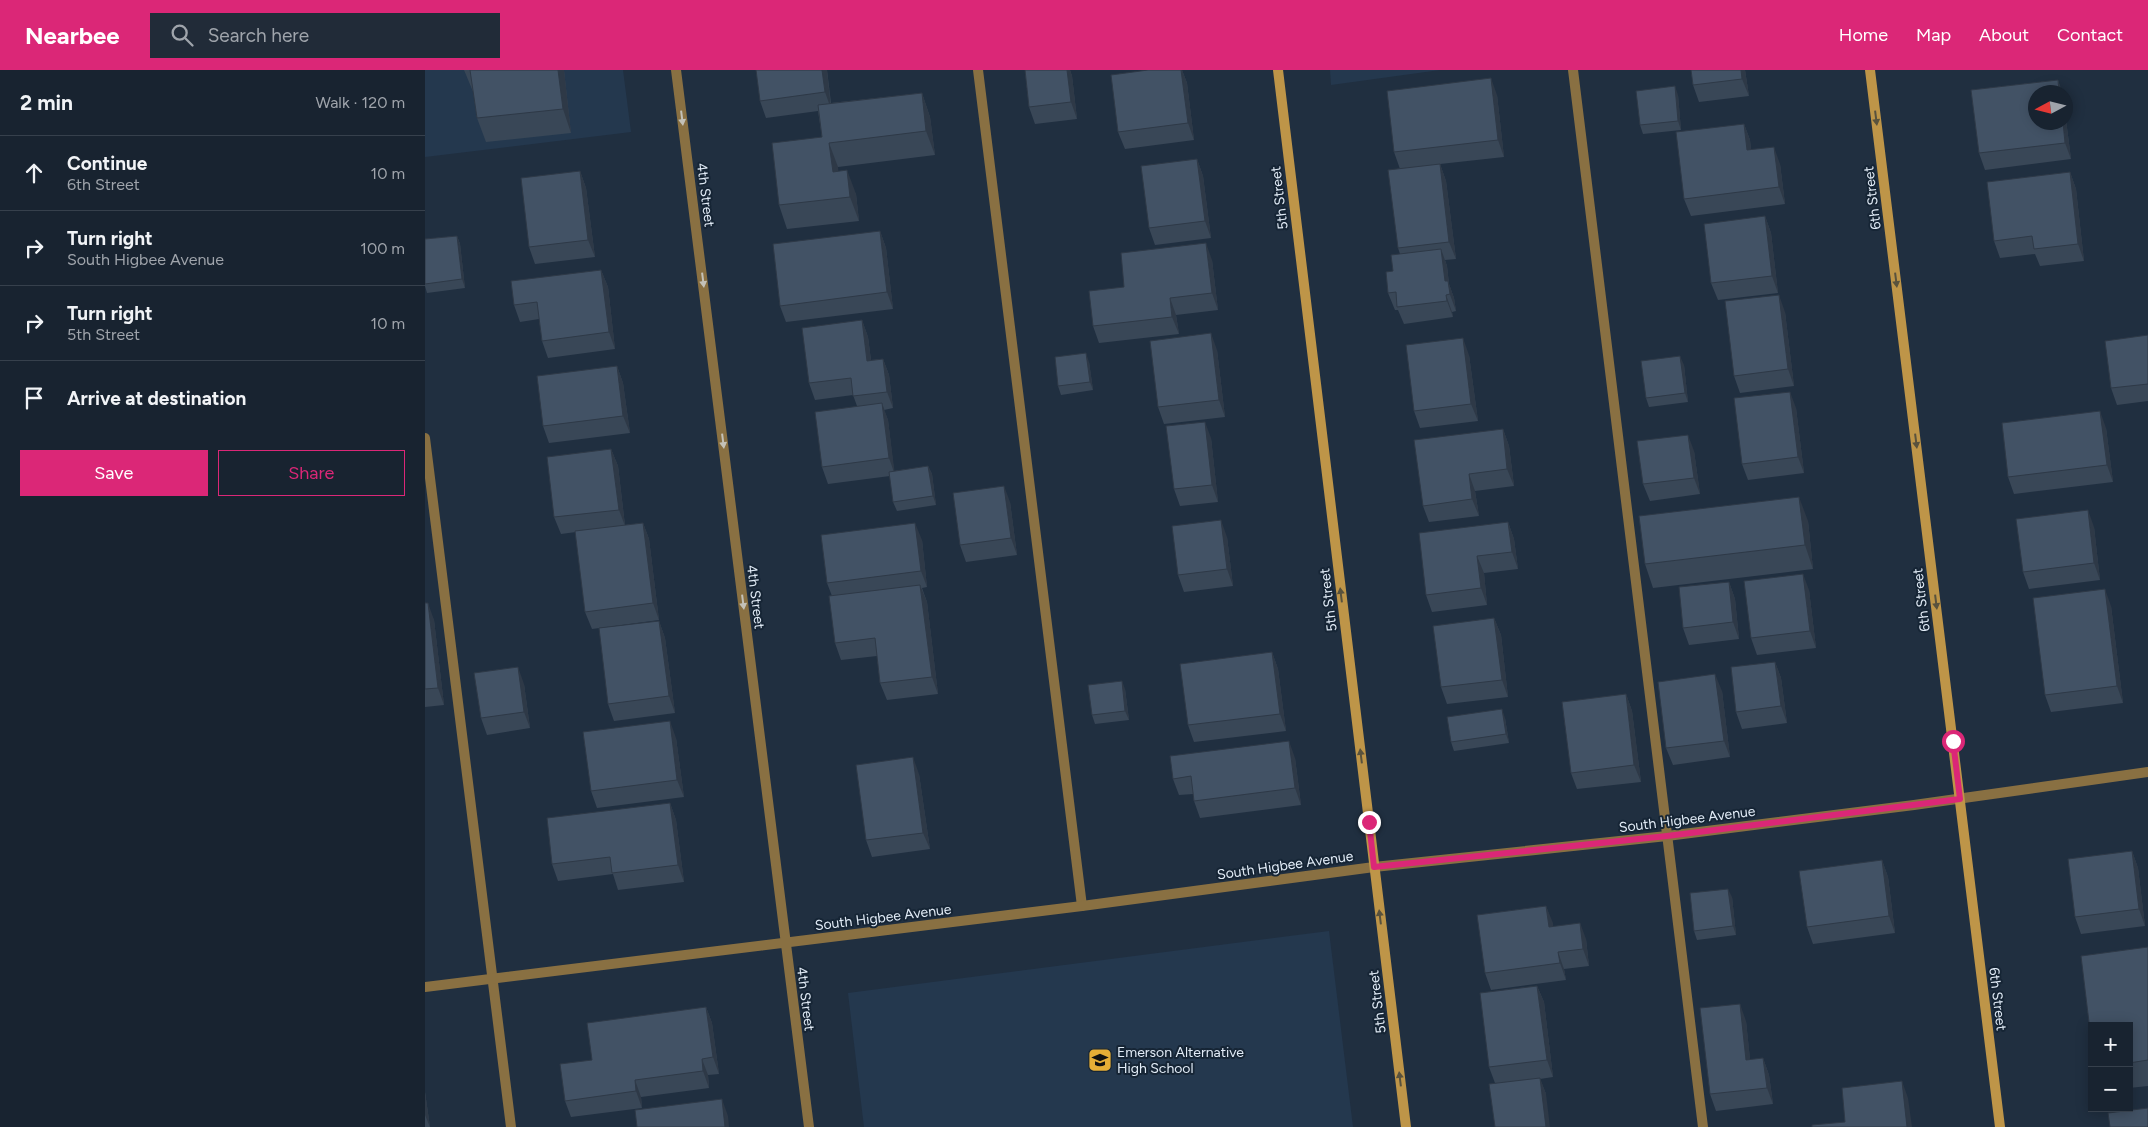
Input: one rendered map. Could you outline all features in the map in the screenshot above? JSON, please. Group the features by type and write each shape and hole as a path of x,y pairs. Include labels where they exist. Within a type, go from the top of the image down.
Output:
{"street":[{"name":"4th Street","path":"676,70 809,1127"},
{"path":"978,70 1082,906"},
{"name":"5th Street","path":"1278,70 1406,1127"},
{"path":"1573,70 1703,1127"},
{"name":"6th Street","path":"1870,70 2000,1127"},
{"path":"425,438 511,1127"},
{"name":"South Higbee Avenue","path":"425,987 1082,906 1374,867 1667,836 1960,799 2148,772"}],"shaded area":[{"path":"425,70 623,70 631,132 425,157"},
{"path":"1330,70 1440,70 1331,85"},
{"name":"Emerson Alternative High School","path":"1329,931 1353,1127 864,1127 848,993"}],"building":[{"path":"470,70 558,70 563,109 477,118"},
{"path":"756,70 822,70 825,92 760,101"},
{"path":"1025,70 1067,70 1071,102 1029,107"},
{"path":"1148,70 1181,70 1188,123 1118,132 1111,75"},
{"path":"1691,70 1741,70 1742,79 1693,85"},
{"path":"1491,78 1498,140 1394,152 1387,91"},
{"path":"2058,80 2058,85 2028,85 2028,130 2064,130 2065,143 1979,153 1971,90"},
{"path":"1675,86 1678,121 1640,125 1636,91"},
{"path":"922,93 926,131 829,143 833,172 847,170 850,197 779,205 772,143 822,137 818,105"},
{"path":"1744,124 1747,150 1774,147 1779,187 1684,199 1676,132"},
{"path":"1197,159 1205,221 1149,228 1141,166"},
{"path":"1440,164 1449,242 1398,248 1388,170"},
{"path":"580,171 588,240 529,247 521,178"},
{"path":"2070,172 2078,244 2034,249 2032,236 1994,241 1987,182"},
{"path":"1765,216 1772,276 1711,283 1704,224"},
{"path":"880,231 887,292 780,306 773,244"},
{"path":"457,236 462,279 425,284 425,239"},
{"path":"1206,243 1212,293 1170,298 1172,317 1093,326 1089,291 1124,287 1121,253"},
{"path":"1441,249 1445,281 1448,281 1450,294 1446,295 1447,301 1397,307 1396,292 1388,293 1386,272 1393,271 1391,255"},
{"path":"601,270 609,332 542,341 537,302 514,305 511,281"},
{"path":"1779,295 1788,369 1734,376 1725,301"},
{"path":"862,320 867,361 883,359 887,392 853,396 851,378 809,383 802,328"},
{"path":"1211,333 1219,400 1158,407 1150,341"},
{"path":"2148,335 2148,384 2111,388 2105,341"},
{"path":"1463,338 1471,404 1414,411 1406,345"},
{"path":"1086,353 1090,382 1058,386 1055,357"},
{"path":"1680,356 1685,393 1646,398 1641,361"},
{"path":"617,366 623,416 543,426 537,376"},
{"path":"1790,392 1798,457 1742,464 1734,398"},
{"path":"882,403 889,458 822,467 815,412"},
{"path":"2100,411 2107,465 2008,477 2002,423"},
{"path":"1205,422 1212,485 1174,489 1166,426"},
{"path":"1503,429 1507,469 1469,474 1472,499 1423,506 1414,440"},
{"path":"1688,435 1694,478 1643,484 1637,441"},
{"path":"611,449 619,510 554,517 547,457"},
{"path":"928,466 933,496 893,502 889,472"},
{"path":"1004,486 1011,538 960,545 953,493"},
{"path":"1799,497 1805,545 1645,564 1639,516"},
{"path":"2088,510 2094,563 2023,572 2016,519"},
{"path":"1221,520 1227,569 1178,575 1172,526"},
{"path":"1508,522 1512,552 1477,556 1481,588 1426,595 1419,533"},
{"path":"643,523 653,603 585,612 575,531"},
{"path":"915,523 921,571 827,583 821,535"},
{"path":"1803,574 1810,631 1751,638 1744,581"},
{"path":"1729,582 1733,622 1683,628 1679,587"},
{"path":"920,585 932,677 880,683 875,638 835,643 829,596"},
{"path":"2105,589 2117,686 2045,695 2033,598"},
{"path":"425,603 428,603 438,688 425,689"},
{"path":"1494,618 1502,680 1441,687 1433,626"},
{"path":"659,621 669,696 608,704 599,628"},
{"path":"1272,652 1280,714 1188,725 1180,664"},
{"path":"1775,662 1781,706 1736,712 1731,667"},
{"path":"518,667 524,712 481,718 474,673"},
{"path":"1715,674 1724,741 1666,748 1658,682"},
{"path":"1122,681 1125,711 1092,715 1088,685"},
{"path":"1626,694 1634,765 1571,773 1562,702"},
{"path":"1502,709 1506,734 1451,742 1447,717"},
{"path":"670,721 677,780 591,791 583,732"},
{"path":"1289,741 1295,788 1194,801 1191,776 1173,779 1170,756"},
{"path":"913,757 923,833 866,840 856,765"},
{"path":"670,803 678,865 612,873 610,857 552,864 547,818"},
{"path":"2132,851 2139,909 2075,917 2068,859"},
{"path":"1882,860 1889,916 1807,927 1799,871"},
{"path":"1728,889 1733,926 1694,931 1690,893"},
{"path":"1546,906 1549,927 1580,923 1583,949 1558,952 1560,963 1485,973 1477,915"},
{"path":"2148,947 2148,1060 2133,1062 2133,1022 2089,1022 2081,956"},
{"path":"1537,986 1547,1060 1489,1067 1480,993"},
{"path":"1740,1004 1746,1060 1763,1058 1767,1088 1710,1094 1700,1008"},
{"path":"706,1007 713,1057 702,1059 703,1071 635,1080 636,1091 565,1101 560,1064 592,1060 587,1023"},
{"path":"1540,1078 1546,1127 1495,1127 1489,1084"},
{"path":"1902,1081 1907,1127 1812,1127 1812,1125 1845,1122 1842,1088"},
{"path":"722,1099 725,1127 637,1127 635,1110"},
{"path":"2148,1108 2148,1127 2110,1127 2108,1113 2133,1112 2133,1110"}],"place":[{"name":"Emerson Alternative High School","path":"1100,1060"}],"route":[{"path":"1369,822 1374,867 1667,836 1960,799 1953,741"}]}
